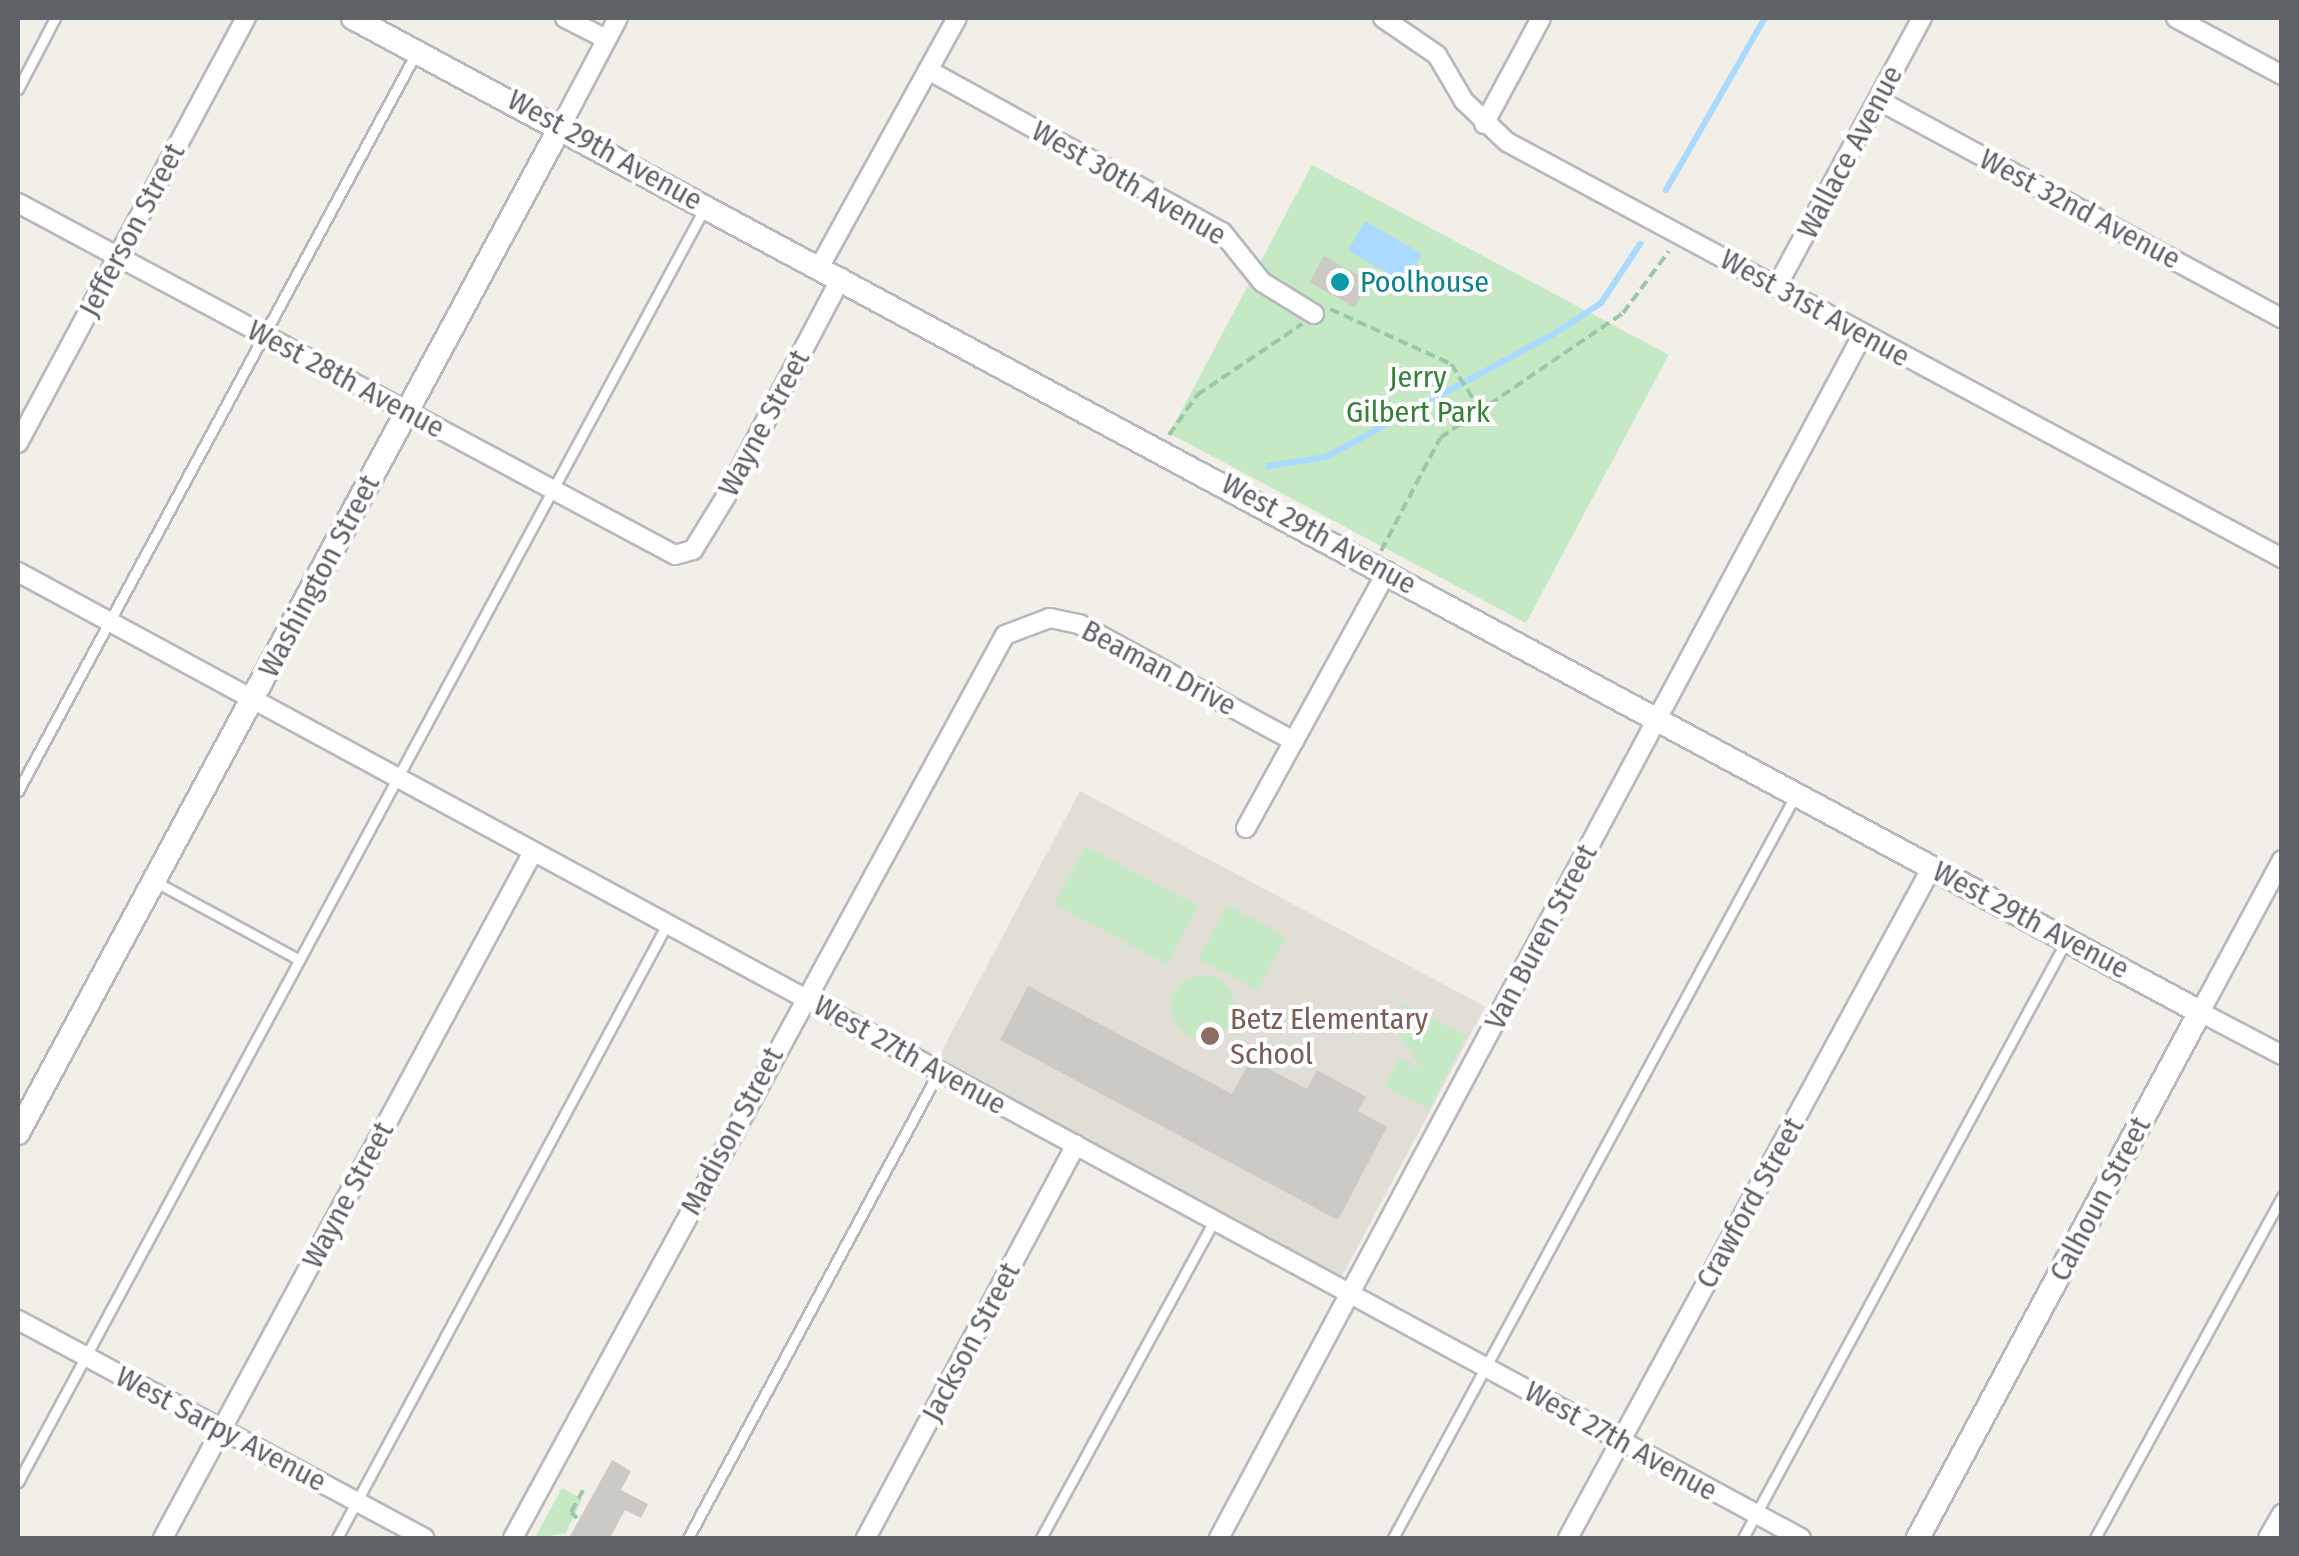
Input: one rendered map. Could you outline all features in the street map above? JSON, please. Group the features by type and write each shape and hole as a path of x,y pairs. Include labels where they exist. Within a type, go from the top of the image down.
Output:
{"street":[{"name":"Jefferson Street","path":"18,443 246,18"},
{"name":"West 29th Avenue","path":"353,18 419,48 831,272 1381,562 1796,794 2282,1055"},
{"path":"566,18 606,39"},
{"name":"Washington Street","path":"18,1133 618,18"},
{"name":"Wayne Street","path":"675,554 693,550 724,498 928,70 957,18"},
{"name":"West 31st Avenue","path":"1383,18 1437,55 1484,124 1863,334 2282,558"},
{"path":"1484,124 1540,18"},
{"name":"Wallace Avenue","path":"1777,286 1922,18"},
{"path":"2176,18 2282,75"},
{"name":"West 30th Avenue","path":"928,70 1222,232 1262,282 1314,314"},
{"name":"West 32nd Avenue","path":"1878,100 2282,318"},
{"name":"West 28th Avenue","path":"18,203 675,554"},
{"name":"Van Buren Street","path":"1219,1538 1863,334"},
{"path":"1246,828 1294,741 1381,562"},
{"name":"West 27th Avenue","path":"18,572 1801,1538"},
{"name":"Beaman Drive","path":"951,724 1005,636 1050,618 1112,640 1294,741"},
{"name":"Madison Street","path":"513,1538 951,724"},
{"name":"Wayne Street","path":"163,1538 534,852"},
{"name":"Calhoun Street","path":"1918,1538 2282,860"},
{"name":"Crawford Street","path":"1568,1538 1932,867"},
{"name":"Jackson Street","path":"866,1538 1076,1144"},
{"name":"West Sarpy Avenue","path":"18,1320 424,1538"},
{"path":"2268,1538 2282,1514"}],"lane":[{"path":"18,90 54,18"},
{"path":"18,792 419,48"},
{"path":"18,1482 706,205"},
{"path":"1393,1538 1796,794"},
{"path":"154,881 298,959"},
{"path":"337,1538 667,924"},
{"path":"1743,1538 2067,939"},
{"path":"688,1538 939,1071"},
{"path":"2095,1538 2282,1197"},
{"path":"1041,1538 1214,1221"}],"path":[{"path":"1364,541 1381,562 1440,438 1477,406 1623,313 1668,251"},
{"path":"1178,443 1168,437 1197,395 1280,346 1314,314"},
{"path":"1348,318 1451,364 1477,406"},
{"path":"577,1518 570,1512 582,1490"}],"shaded area":[{"name":"Betz Elementary School","path":"1080,791 1485,1006 1338,1284 933,1068"}],"green space":[{"name":"Jerry Gilbert Park","path":"1312,165 1669,355 1526,623 1169,433"},
{"path":"1085,846 1198,906 1167,964 1054,904"},
{"path":"1227,905 1286,936 1258,990 1198,959"},
{"path":"1203,975 1226,984 1235,1007 1226,1030 1203,1039 1180,1030 1171,1007 1180,984"},
{"path":"1405,1004 1466,1036 1429,1109 1384,1086 1399,1058 1421,1069 1394,1025"},
{"path":"562,1488 582,1499 566,1533 535,1538"}],"water":[{"path":"1365,221 1422,254 1405,283 1348,250"}],"building":[{"name":"Poolhouse","path":"1324,256 1369,281 1355,307 1309,282"},
{"name":"Betz Elementary School","path":"1028,986 1232,1094 1251,1059 1307,1089 1317,1070 1366,1097 1358,1111 1387,1127 1338,1220 1000,1040"},
{"path":"612,1460 631,1471 621,1490 648,1504 641,1518 625,1510 610,1538 569,1538"}],"waterway":[{"path":"1666,190 1765,18"},
{"path":"1268,466 1326,457 1552,335 1601,303 1640,244"}],"place":[{"name":"Poolhouse","path":"1340,282"},
{"name":"Betz Elementary School","path":"1210,1036"}]}
